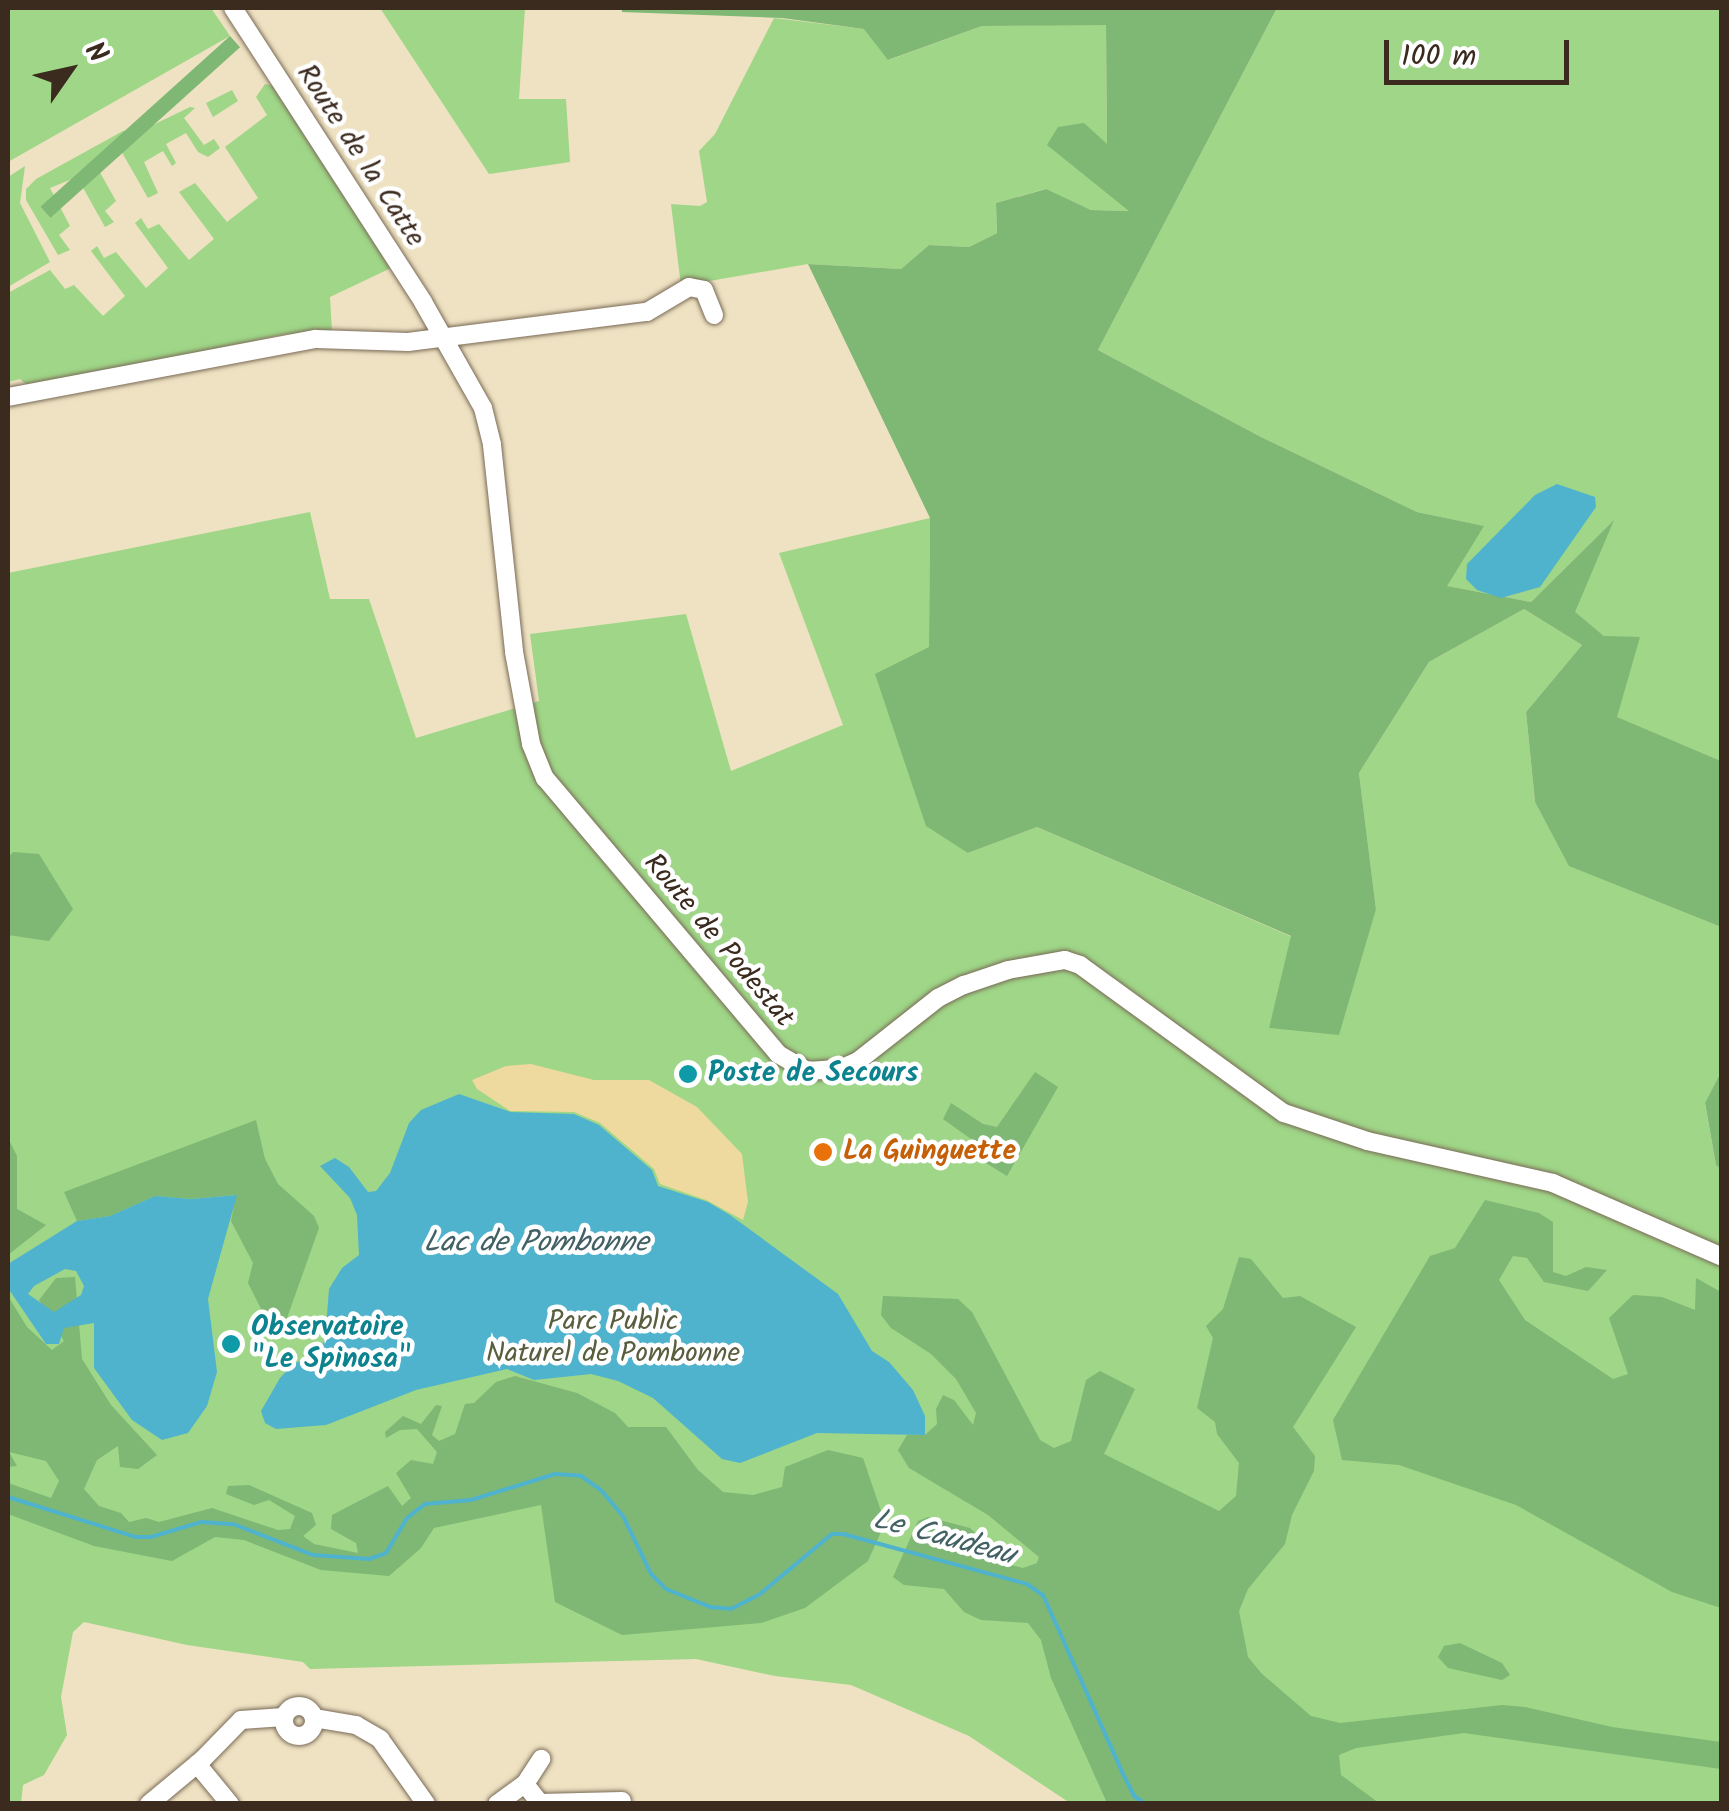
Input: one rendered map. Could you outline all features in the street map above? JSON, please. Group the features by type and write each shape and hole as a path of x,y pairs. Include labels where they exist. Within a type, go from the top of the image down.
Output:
{"street":[{"name":"Route de la Catte","path":"232,8 440,335"},
{"path":"8,397 260,346 316,339 408,342 647,312 689,288 704,290 714,315"},
{"name":"Route de Podestat","path":"440,335 483,408 514,652 531,744 546,778 778,1054 808,1071 840,1070 858,1061 938,998 964,985 1008,970 1064,960 1080,965 1284,1114 1368,1140 1553,1183 1722,1256"},
{"path":"149,1804 241,1720 284,1717 285,1727 296,1736 309,1732 314,1718 356,1724 380,1739 426,1804"},
{"path":"497,1804 526,1784 541,1759"},
{"path":"197,1764 230,1804"},
{"path":"526,1784 540,1803 622,1801"}],"green space":[{"path":"8,8 211,8 230,36 8,162"},
{"path":"380,8 525,8 519,99 566,99 570,162 489,174"},
{"path":"622,8 1277,8 1098,350 1261,437 1417,512 1484,526 1447,586 1531,602 1614,520 1575,612 1604,636 1640,637 1617,717 1721,761 1721,927 1569,866 1535,802 1526,712 1582,645 1524,609 1429,662 1359,773 1376,909 1339,1035 1269,1028 1291,936 1037,827 968,853 926,826 875,674 929,647 930,518 808,264 901,269 929,245 969,247 997,233 996,203 1046,189 1091,210 1129,211 1047,145 1058,127 1084,123 1107,144 1106,25 982,26 888,60 864,29 782,18 622,12"},
{"path":"1277,8 1721,8 1721,761 1616,717 1604,636 1574,612 1611,523 1531,602 1446,586 1483,526 1417,512 1261,437 1098,350"},
{"path":"774,18 865,29 889,60 982,26 1106,24 1107,146 1131,211 1091,210 1045,189 996,203 997,233 969,247 929,245 901,269 808,264 681,286 671,204 700,206 707,202 699,151 715,134"},
{"path":"230,36 240,47 51,218 40,207"},
{"path":"265,84 274,86 391,268 330,297 332,331 286,334 29,387 20,379 8,382 8,293 50,270 65,289 74,285 103,316 125,296 91,251 97,246 104,258 116,252 146,288 168,268 135,223 141,218 148,229 159,224 189,260 214,239 179,192 195,183 227,222 258,198 225,147 267,115 256,97"},
{"path":"232,90 238,101 213,117 206,103"},
{"path":"195,108 184,118 204,145 214,139 220,148 208,157 198,152 186,133 166,144 176,163 172,166 163,151 144,162 158,193 148,198 120,149 93,160 116,201 105,211 114,222 105,227 77,177 50,188 70,226 59,235 70,250 58,255 26,200 26,189 36,179 123,131 153,125"},
{"path":"25,166 20,203 50,262 8,287 8,177"},
{"name":"Parc Public Naturel de Pombonne","path":"310,512 330,599 369,599 416,738 539,701 530,634 686,614 731,771 843,725 779,553 930,518 929,648 968,853 1037,827 1292,937 1269,1028 1376,909 1359,773 1429,662 1524,609 1582,645 1526,712 1535,802 1570,866 1721,927 1721,1072 1705,1104 1716,1165 1722,1169 1721,1803 1070,1803 969,1736 851,1685 775,1676 696,1659 310,1669 303,1662 187,1645 84,1622 73,1632 61,1697 67,1735 44,1775 23,1785 21,1803 8,1803 8,573"},
{"path":"13,852 39,854 73,909 49,941 8,935 8,858"},
{"path":"1035,1072 1058,1087 1007,1176 973,1155 978,1144 943,1119 951,1103 983,1124 997,1127"},
{"path":"1721,1072 1721,1169 1716,1165 1705,1103"},
{"path":"256,1120 265,1159 278,1184 314,1216 319,1228 282,1332 271,1329 248,1283 253,1263 231,1221 236,1195 191,1199 155,1196 110,1216 77,1221 64,1192"},
{"path":"8,1138 17,1156 17,1209 46,1225 8,1255"},
{"path":"1485,1200 1539,1213 1553,1222 1553,1272 1566,1276 1586,1267 1607,1270 1588,1291 1544,1282 1527,1258 1513,1256 1499,1280 1525,1320 1613,1379 1628,1374 1609,1318 1633,1295 1662,1297 1695,1310 1696,1278 1721,1292 1721,1608 1672,1592 1516,1505 1399,1465 1342,1460 1333,1420 1430,1256 1455,1248"},
{"path":"1239,1257 1251,1259 1283,1298 1300,1296 1356,1327 1293,1427 1315,1456 1314,1471 1292,1515 1285,1544 1248,1589 1239,1611 1248,1657 1262,1674 1311,1716 1340,1723 1502,1705 1525,1707 1612,1727 1721,1742 1721,1769 1464,1733 1356,1748 1339,1755 1341,1775 1379,1803 1107,1803 1051,1678 1041,1640 1028,1623 981,1620 964,1612 944,1589 904,1585 893,1577 918,1521 928,1517 970,1528 1007,1564 1023,1568 1037,1563 1039,1557 988,1515 909,1468 898,1450 907,1435 925,1435 937,1424 936,1409 943,1395 954,1400 973,1425 976,1413 956,1379 931,1354 891,1328 881,1315 883,1296 958,1299 972,1312 1040,1440 1054,1448 1071,1441 1086,1380 1100,1371 1135,1389 1104,1454 1219,1511 1236,1496 1239,1463 1217,1434 1215,1422 1197,1408 1213,1338 1206,1326 1223,1309"},
{"path":"75,1277 82,1359 111,1405 157,1455 138,1469 120,1467 118,1446 97,1460 84,1489 99,1506 121,1513 129,1522 146,1518 159,1522 212,1508 278,1530 290,1529 295,1516 269,1500 254,1505 226,1494 228,1486 249,1485 312,1513 316,1525 303,1536 314,1544 358,1553 356,1543 331,1529 332,1515 388,1486 402,1506 411,1498 396,1473 411,1460 433,1464 437,1452 417,1429 400,1430 386,1438 385,1432 403,1416 421,1424 436,1405 442,1406 432,1435 439,1441 455,1434 465,1404 474,1403 496,1382 515,1376 577,1393 615,1413 628,1427 666,1427 698,1470 723,1492 753,1495 782,1487 785,1467 828,1450 863,1458 885,1523 868,1561 805,1608 761,1623 622,1635 555,1602 541,1505 434,1528 421,1548 389,1576 321,1570 244,1540 215,1537 172,1561 94,1546 8,1514 8,1483 51,1498 59,1481 46,1461 9,1452 17,1466 8,1467 8,1296 27,1327 52,1350 64,1341 39,1300 56,1278"},
{"path":"1460,1643 1502,1663 1510,1675 1502,1680 1448,1668 1438,1657 1444,1646"}],"sand":[{"path":"531,1064 594,1080 649,1080 697,1107 742,1154 748,1202 743,1220 706,1200 660,1184 654,1169 600,1123 574,1112 510,1111 477,1089 472,1080 506,1066"}],"water":[{"path":"1557,484 1595,497 1596,507 1540,587 1501,598 1477,590 1466,579 1467,564 1535,495"},
{"name":"Lac de Pombonne","path":"459,1094 511,1112 574,1114 599,1125 652,1170 658,1186 708,1202 730,1215 838,1294 872,1351 889,1362 913,1390 925,1416 925,1435 817,1433 740,1463 722,1459 653,1398 618,1381 591,1374 534,1380 507,1369 416,1390 326,1425 276,1429 265,1423 261,1411 280,1378 293,1364 316,1354 325,1340 329,1289 342,1268 359,1255 357,1215 350,1198 320,1166 335,1158 349,1167 368,1192 376,1191 390,1173 409,1123 421,1110"},
{"path":"237,1195 208,1299 217,1372 207,1406 188,1433 162,1440 132,1420 94,1368 94,1323 64,1328 59,1344 46,1344 8,1288 8,1264 77,1221 110,1216 155,1196 191,1199","holes":["65,1269 76,1271 84,1286 81,1295 54,1312 28,1294 34,1286"]}],"waterway":[{"name":"Le Caudeau","path":"8,1497 136,1537 151,1537 201,1522 233,1524 313,1555 369,1559 386,1553 407,1518 425,1504 471,1500 555,1474 581,1476 601,1490 623,1516 651,1574 666,1589 710,1607 731,1609 760,1594 832,1534 843,1534 1027,1584 1043,1595 1122,1772 1134,1796 1146,1804"}],"place":[{"name":"Poste de Secours","path":"688,1074"},
{"name":"La Guinguette","path":"823,1152"},
{"name":"Observatoire \"Le Spinosa\"","path":"231,1344"}]}
